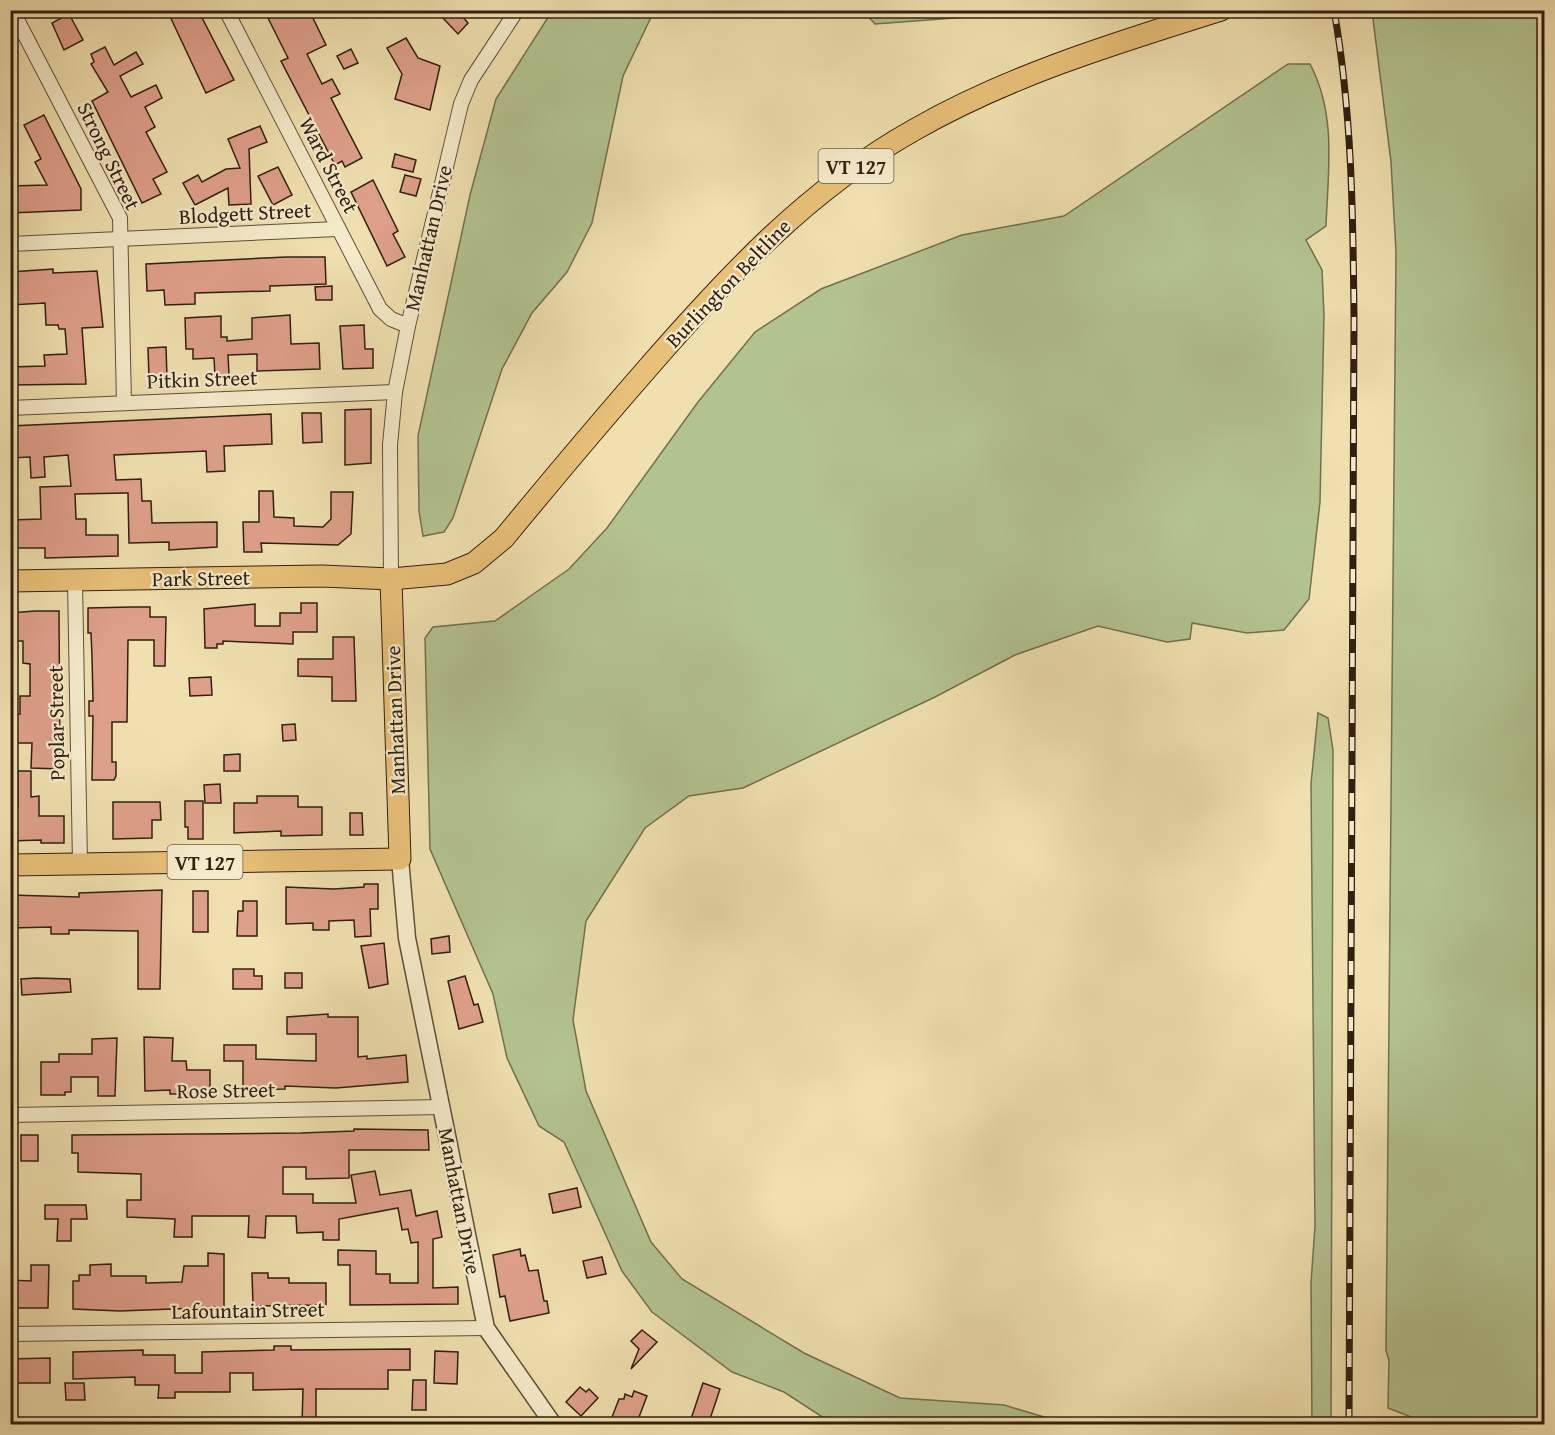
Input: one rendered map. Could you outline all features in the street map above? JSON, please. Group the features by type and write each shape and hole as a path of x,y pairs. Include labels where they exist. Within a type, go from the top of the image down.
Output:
{"main road":[{"name":"Burlington Beltline","path":"391,579 447,574 474,563 489,552 706,301 794,214 858,165 914,130 959,106 1038,71 1221,10"},
{"name":"Park Street","path":"10,582 322,576 391,579"},
{"name":"Manhattan Drive","path":"391,579 400,859"},
{"name":"VT 127","path":"10,865 400,859"}],"street":[{"name":"Ward Street","path":"225,10 380,309 391,319 408,326"},
{"name":"Manhattan Drive","path":"391,579 390,445 394,392 408,326 461,104 471,80 517,10"},
{"name":"Strong Street","path":"12,11 120,218 124,403"},
{"name":"Blodgett Street","path":"10,244 338,229"},
{"name":"Pitkin Street","path":"10,408 394,392"},
{"name":"Poplar Street","path":"75,581 80,864"},
{"name":"Manhattan Drive","path":"400,859 407,938 486,1328 553,1425"},
{"name":"Rose Street","path":"10,1114 441,1107"},
{"name":"Lafountain Street","path":"10,1334 486,1328"}],"green space":[{"path":"552,11 654,11 623,76 592,223 567,272 532,313 502,369 453,518 444,532 423,536 419,511 418,436 470,195 496,99"},
{"path":"863,11 1046,11 875,24"},
{"path":"1372,11 1544,11 1544,1424 1429,1424 1388,1408 1389,1360 1386,1351 1396,252 1391,162"},
{"path":"1288,64 1310,64 1319,83 1327,123 1329,164 1326,226 1306,240 1322,270 1324,315 1320,502 1309,599 1284,630 1247,633 1192,623 1190,639 1167,642 1098,626 1015,655 935,697 743,788 689,796 645,828 586,921 573,1020 586,1091 651,1242 682,1279 804,1353 900,1398 1004,1405 1044,1417 1054,1424 833,1424 784,1392 732,1372 652,1312 622,1271 564,1142 539,1126 507,1058 493,994 430,849 425,638 433,627 495,621 569,569 607,528 698,402 755,332 821,289 962,235 1064,216"},
{"path":"1318,713 1328,718 1333,750 1331,1424 1312,1424 1311,1283 1315,1226 1311,784"}],"building":[{"path":"167,10 198,10 234,80 206,93"},
{"path":"264,10 309,10 326,45 307,54 322,84 332,79 340,94 331,98 362,158 345,167 342,161 335,165 281,61 288,58"},
{"path":"449,10 457,10 468,23 458,34 442,17"},
{"path":"69,14 83,40 64,50 52,23"},
{"path":"406,38 418,58 440,66 430,110 395,99 402,74 387,48"},
{"path":"105,47 114,65 136,52 143,64 120,76 131,97 156,85 162,98 145,107 155,127 146,132 167,172 153,179 161,194 142,203 92,101 108,92 91,64 94,62 91,54"},
{"path":"351,49 358,63 344,69 337,56"},
{"path":"44,115 81,189 81,210 10,213 10,186 47,185 35,162 41,159 24,125"},
{"path":"260,126 267,142 249,149 251,204 229,205 228,188 195,205 183,183 198,175 202,182 226,169 240,168 228,139"},
{"path":"395,154 416,160 413,172 392,167"},
{"path":"278,167 292,195 273,205 258,176"},
{"path":"405,175 421,179 416,196 400,192"},
{"path":"373,180 398,231 393,234 405,257 387,266 351,192"},
{"path":"325,257 326,284 270,286 270,291 195,293 195,304 165,305 164,290 147,291 146,264"},
{"path":"53,269 53,273 97,271 103,327 82,328 86,384 10,385 10,367 45,366 44,355 67,354 65,329 59,329 58,325 46,325 45,303 10,305 10,272"},
{"path":"332,286 332,300 316,300 315,287"},
{"path":"290,315 291,344 319,343 320,369 257,371 257,354 228,355 229,375 215,376 214,358 193,359 193,349 186,349 185,318 221,316 221,337 227,337 227,341 252,339 252,318"},
{"path":"364,325 365,349 373,349 373,368 343,369 340,326"},
{"path":"166,347 167,377 149,378 148,348"},
{"path":"371,409 371,463 345,465 345,410"},
{"path":"302,413 321,413 322,442 303,443"},
{"path":"271,414 272,444 224,446 225,471 207,472 206,451 114,455 116,480 141,479 142,501 151,501 152,523 217,522 217,547 169,550 169,542 129,543 128,493 126,493 75,494 76,519 86,519 86,535 118,535 118,556 45,558 45,548 10,548 10,520 41,519 40,487 71,486 68,455 44,457 45,477 31,478 30,457 10,458 10,426"},
{"path":"259,491 273,491 274,517 294,518 294,526 323,527 331,519 331,492 353,492 351,534 338,545 261,543 262,552 244,552 243,522 259,522"},
{"path":"301,603 317,603 317,632 293,632 293,644 223,641 223,644 217,644 217,648 205,648 204,609 255,604 255,626 280,626 280,613 301,613"},
{"path":"150,607 150,617 166,617 165,666 154,666 154,640 128,640 127,722 112,722 112,762 116,762 116,776 114,780 92,780 93,716 89,716 89,701 93,701 92,657 91,633 88,633 88,608"},
{"path":"59,611 60,769 31,768 32,743 15,743 16,714 20,714 20,696 30,696 30,664 23,663 23,641 10,641 10,613"},
{"path":"333,637 354,637 356,701 332,701 332,677 298,676 298,659 333,659"},
{"path":"211,677 212,695 190,696 189,678"},
{"path":"295,724 296,740 283,741 282,725"},
{"path":"240,754 240,771 224,771 224,755"},
{"path":"18,771 31,771 31,797 39,796 39,816 64,816 64,843 41,843 41,840 10,841 10,807 18,807"},
{"path":"220,784 221,803 205,803 204,785"},
{"path":"257,796 298,796 298,807 322,807 322,835 281,836 281,831 234,833 234,803 257,803"},
{"path":"185,801 203,801 203,839 188,839 188,827 185,827"},
{"path":"113,802 160,802 161,820 152,820 152,838 113,839"},
{"path":"350,813 362,813 363,835 350,835"},
{"path":"364,884 378,884 378,909 370,909 371,936 355,937 354,920 329,921 329,930 313,930 313,923 286,924 286,887 334,889 364,887"},
{"path":"162,890 160,989 138,989 138,931 69,930 69,934 51,934 51,927 10,928 10,895 79,897 79,893"},
{"path":"193,891 208,891 208,932 193,932"},
{"path":"243,901 257,901 257,936 237,936 238,911 243,911"},
{"path":"449,936 450,952 432,954 431,939"},
{"path":"384,943 388,984 369,988 361,946"},
{"path":"233,969 254,969 254,976 262,976 262,989 233,989"},
{"path":"285,973 302,973 302,988 285,988"},
{"path":"465,976 474,1005 478,1004 483,1022 459,1029 448,981"},
{"path":"21,979 70,979 71,992 22,995"},
{"path":"328,1014 328,1017 358,1017 358,1057 367,1056 367,1059 406,1055 408,1082 336,1088 285,1086 285,1089 243,1090 243,1061 224,1061 224,1045 256,1045 256,1059 316,1061 316,1034 287,1034 287,1017"},
{"path":"144,1037 173,1038 172,1061 186,1061 187,1070 210,1070 210,1090 187,1091 187,1094 170,1094 170,1090 145,1091"},
{"path":"117,1038 115,1096 98,1096 98,1077 71,1077 71,1092 65,1092 65,1095 41,1095 41,1062 59,1062 59,1054 92,1054 92,1039"},
{"path":"354,1129 428,1130 429,1150 349,1150 349,1178 306,1179 306,1167 283,1167 283,1194 313,1194 313,1203 356,1203 351,1175 375,1171 380,1195 411,1190 416,1216 437,1211 442,1237 433,1239 433,1288 458,1287 458,1304 350,1305 350,1265 338,1265 338,1250 376,1251 376,1274 390,1274 390,1283 418,1283 418,1242 411,1243 408,1229 402,1230 398,1208 339,1219 339,1240 323,1240 323,1232 297,1233 296,1216 266,1216 265,1238 248,1237 249,1216 192,1216 192,1237 174,1237 175,1219 127,1217 127,1200 141,1200 141,1174 78,1172 78,1153 72,1153 72,1135 301,1133 354,1131"},
{"path":"21,1135 38,1135 38,1161 21,1161"},
{"path":"577,1188 581,1207 553,1213 549,1194"},
{"path":"45,1205 86,1205 87,1219 71,1219 71,1241 57,1241 58,1219 45,1219"},
{"path":"520,1249 521,1256 525,1255 529,1271 538,1270 544,1301 547,1301 549,1313 510,1321 505,1296 500,1297 493,1255"},
{"path":"208,1253 224,1254 224,1307 120,1311 73,1309 73,1281 79,1281 79,1275 90,1275 90,1265 111,1264 111,1276 146,1276 146,1283 182,1282 184,1266 208,1266"},
{"path":"602,1257 606,1274 587,1278 583,1261"},
{"path":"31,1265 49,1265 48,1308 10,1308 10,1280 31,1281"},
{"path":"252,1273 268,1273 268,1278 289,1278 289,1283 326,1283 326,1305 253,1306"},
{"path":"642,1330 657,1342 631,1369 639,1349 631,1341"},
{"path":"274,1346 291,1346 291,1350 410,1349 410,1370 388,1370 388,1389 316,1389 316,1425 302,1425 303,1389 253,1390 253,1373 230,1373 230,1392 175,1392 175,1398 158,1398 159,1385 135,1385 135,1377 73,1379 73,1352 143,1350 143,1355 175,1355 175,1373 202,1373 202,1352 274,1350"},
{"path":"435,1351 458,1352 457,1384 434,1383"},
{"path":"50,1358 50,1383 10,1383 10,1359"},
{"path":"413,1380 426,1380 426,1410 412,1410"},
{"path":"65,1383 84,1383 85,1400 66,1400"},
{"path":"703,1383 720,1389 708,1425 689,1425"},
{"path":"580,1387 586,1392 589,1389 598,1398 581,1416 566,1402"},
{"path":"634,1391 647,1396 636,1425 609,1425 619,1399 624,1399 625,1394 632,1397"}],"railway":[{"path":"1334,10 1348,125 1354,278 1349,1424"}]}
